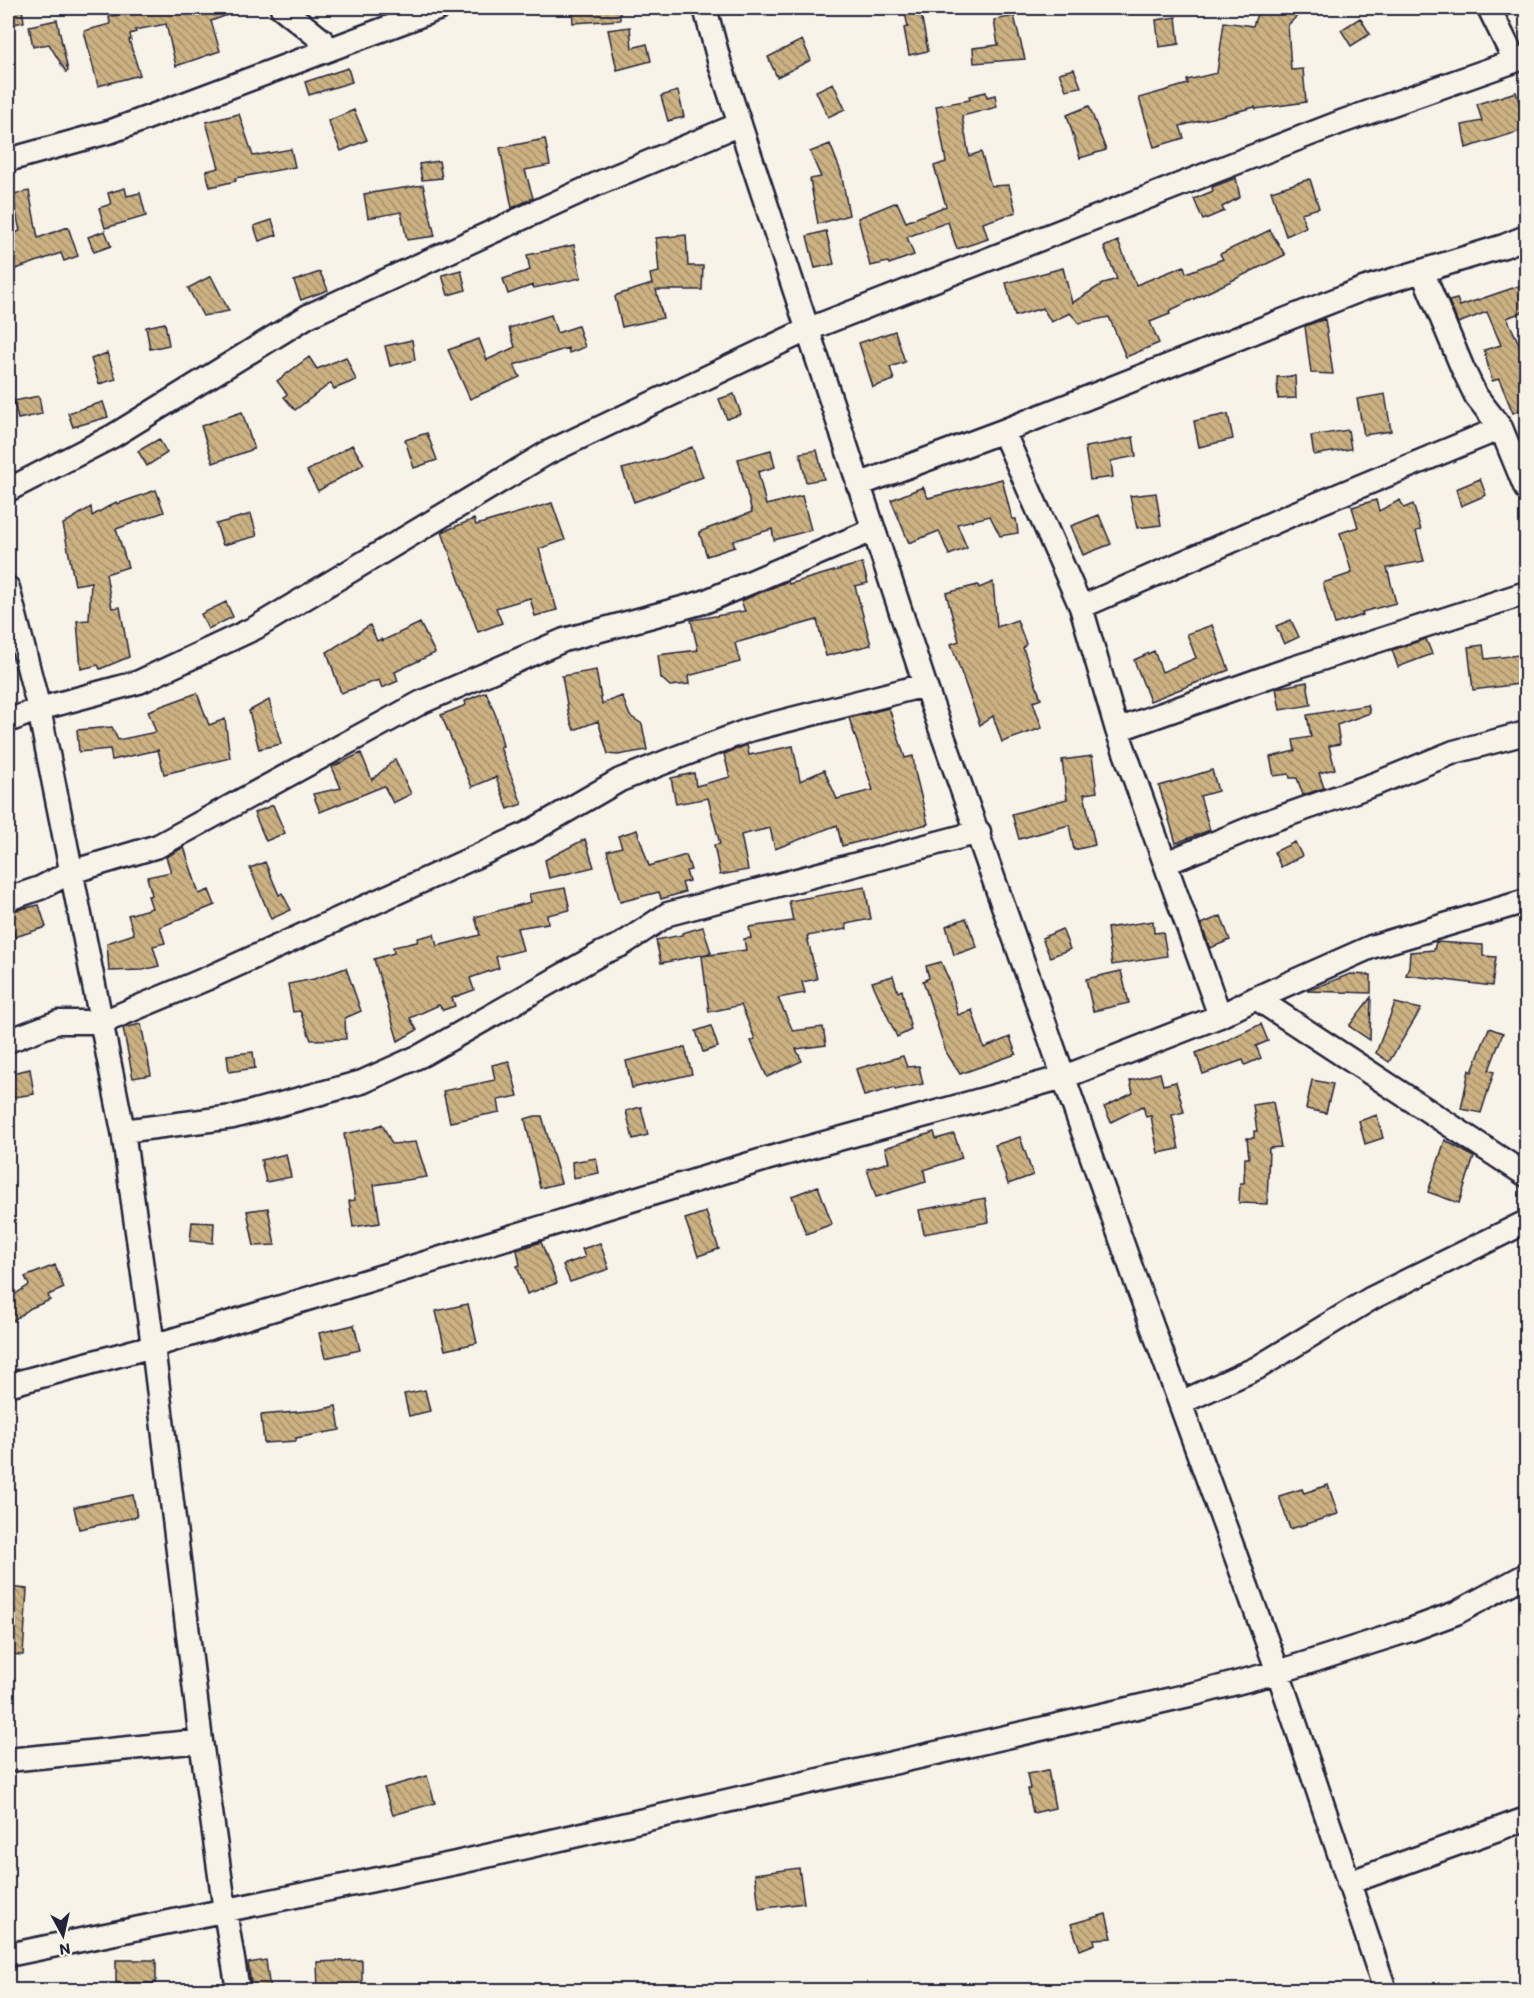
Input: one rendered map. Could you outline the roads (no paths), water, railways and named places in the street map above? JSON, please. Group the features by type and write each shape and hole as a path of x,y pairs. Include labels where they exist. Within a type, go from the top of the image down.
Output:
{"street":[{"path":"282,8 323,41 326,50"},
{"path":"8,160 112,131 440,8"},
{"path":"705,8 740,124 926,686 1180,1403 1278,1672 1385,1990"},
{"path":"8,721 39,709 139,682 255,628 547,453 809,330 1318,131 1521,59 1489,8"},
{"path":"8,490 113,436 308,316 599,183 740,124"},
{"path":"858,485 1003,431 1363,289 1527,237"},
{"path":"1422,271 1462,367 1476,396 1501,428 1527,489"},
{"path":"1082,607 1293,514 1501,428"},
{"path":"1003,431 1082,607 1117,730 1220,1016"},
{"path":"8,899 40,888 71,872 158,846 422,702 564,640 704,602 873,530"},
{"path":"8,588 39,709 123,1131 153,1346 201,1741 238,1990"},
{"path":"1117,730 1290,669 1527,593"},
{"path":"8,1041 58,1022 103,1022 208,978 528,833 620,780 749,730 926,686"},
{"path":"1166,862 1454,752 1527,734"},
{"path":"123,1131 233,1117 362,1082 422,1055 602,953 621,945 668,914 979,832"},
{"path":"8,1385 153,1346 766,1159 1064,1077 1220,1016 1371,947 1527,901"},
{"path":"1256,998 1527,1175"},
{"path":"1180,1403 1257,1368 1372,1298 1527,1222"},
{"path":"8,1955 456,1863 877,1765 1198,1694 1278,1672 1410,1630 1456,1613 1527,1575"},
{"path":"8,1760 201,1741"},
{"path":"1348,1883 1527,1819"}]}
